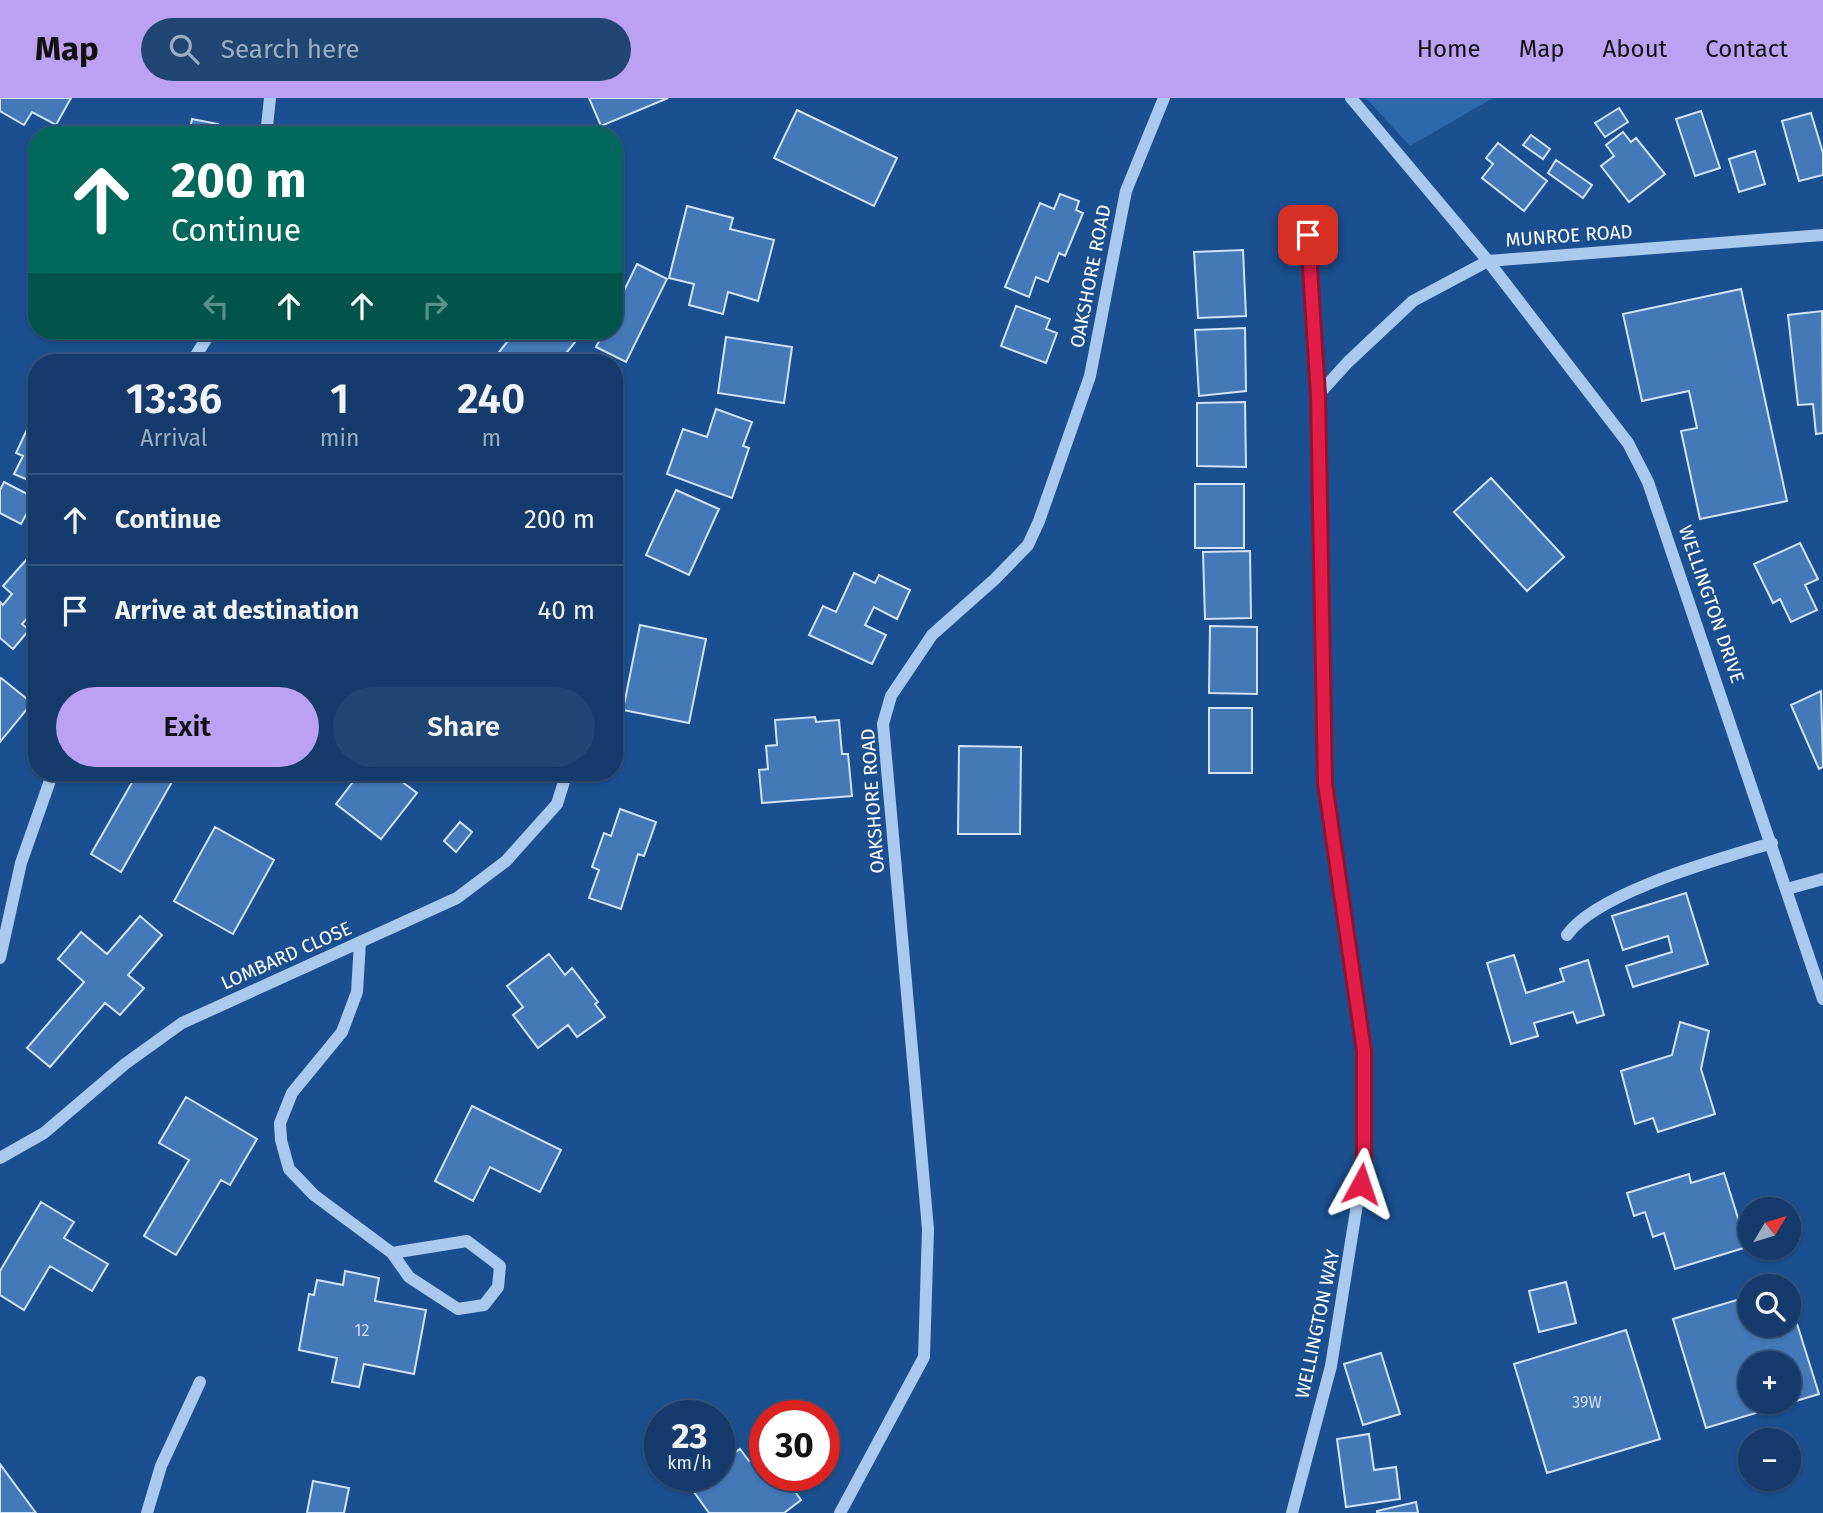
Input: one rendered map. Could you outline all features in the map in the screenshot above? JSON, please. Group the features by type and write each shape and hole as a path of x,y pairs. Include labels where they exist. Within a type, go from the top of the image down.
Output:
{"street":[{"path":"267,126 270,98"},
{"name":"OAKSHORE ROAD","path":"840,1513 924,1357 926,1329 928,1229 883,724 891,696 932,635 995,579 1028,545 1039,521 1090,376 1126,191 1164,98"},
{"name":"MUNROE ROAD","path":"1351,98 1488,261 1823,235"},
{"name":"WELLINGTON WAY","path":"1292,1513 1331,1366 1364,1161 1364,1051 1325,783 1318,395 1308,235"},
{"path":"1318,395 1348,362 1413,301 1488,261"},
{"name":"WELLINGTON DRIVE","path":"1488,261 1628,443 1648,482 1823,999"},
{"path":"0,958 21,863 50,781"},
{"name":"LOMBARD CLOSE","path":"0,1158 44,1133 125,1064 182,1023 457,898 506,861 557,804 564,781"},
{"path":"1567,935 1576,921 1601,905 1689,869 1772,843"},
{"path":"1787,889 1823,879"},
{"path":"360,942 357,992 342,1032 292,1093 280,1123 281,1140 289,1170 314,1195 392,1253 409,1277 458,1309 484,1305 498,1287 500,1266 467,1241 392,1253"},
{"path":"147,1513 161,1466 200,1382"}],"shaded area":[{"path":"1366,98 1493,98 1410,146"}],"building":[{"path":"0,98 71,98 56,125 32,112 24,125 0,111"},
{"path":"589,98 668,98 601,126"},
{"path":"1619,108 1628,122 1605,137 1595,123"},
{"path":"797,110 897,158 874,206 774,158"},
{"path":"1701,111 1720,168 1695,176 1676,119"},
{"path":"1811,113 1823,153 1823,175 1799,181 1782,121"},
{"path":"192,119 218,124 218,126 191,126"},
{"path":"1623,132 1631,142 1636,138 1665,174 1629,202 1601,166 1614,156 1606,145"},
{"path":"1531,135 1550,149 1543,159 1523,145"},
{"path":"1498,143 1547,181 1524,211 1482,178 1493,164 1486,158"},
{"path":"1755,151 1765,184 1739,192 1729,159"},
{"path":"1556,160 1592,185 1583,198 1548,173"},
{"path":"1060,194 1079,201 1076,210 1083,213 1065,256 1059,253 1048,282 1036,277 1029,297 1005,287 1040,203 1054,209"},
{"path":"687,206 733,218 730,229 774,240 758,301 728,292 723,314 689,305 694,284 669,278"},
{"path":"1243,250 1246,316 1198,318 1194,252"},
{"path":"637,264 667,279 626,362 623,360 623,354 610,354 596,347 600,340 623,340 623,293"},
{"path":"1741,289 1787,501 1700,519 1681,431 1697,428 1689,391 1642,401 1623,314"},
{"path":"1016,306 1050,319 1046,329 1057,333 1046,363 1001,346"},
{"path":"1822,311 1823,433 1816,434 1813,404 1798,405 1788,315"},
{"path":"1245,328 1246,391 1199,396 1195,330"},
{"path":"726,337 792,347 784,403 718,393"},
{"path":"509,340 577,340 565,354 497,354"},
{"path":"1245,402 1246,467 1197,466 1197,403"},
{"path":"716,409 752,422 743,446 749,448 732,498 667,474 683,429 707,437"},
{"path":"28,427 28,480 14,474 23,456 16,453"},
{"path":"1491,478 1564,557 1527,591 1454,512"},
{"path":"4,482 28,494 28,511 21,524 0,513 0,490"},
{"path":"1195,484 1244,484 1244,548 1195,548"},
{"path":"676,490 719,509 689,575 646,555"},
{"path":"1800,543 1818,579 1805,585 1817,610 1791,622 1780,599 1773,603 1754,564"},
{"path":"1250,551 1251,618 1205,619 1203,552"},
{"path":"28,560 28,617 22,624 28,631 13,649 0,638 0,602 3,605 12,594 3,586"},
{"path":"854,573 875,583 879,575 910,590 897,619 874,607 865,625 886,635 872,664 809,635 823,606 836,612"},
{"path":"640,625 706,639 689,723 623,710"},
{"path":"1210,626 1257,627 1257,694 1209,693"},
{"path":"1,678 28,700 28,708 0,742"},
{"path":"1821,691 1823,767 1819,769 1791,705"},
{"path":"1209,708 1252,708 1252,773 1209,773"},
{"path":"815,717 816,722 839,720 842,754 848,754 852,796 762,803 759,770 768,769 766,746 777,745 775,720"},
{"path":"959,746 1021,747 1020,834 958,834"},
{"path":"133,781 172,781 121,872 91,854"},
{"path":"354,781 401,781 417,793 381,839 336,804"},
{"path":"620,809 656,822 644,856 638,854 621,909 589,898 599,870 592,867 604,833 611,836"},
{"path":"460,822 472,832 456,852 444,841"},
{"path":"215,827 274,860 233,934 174,901"},
{"path":"1686,893 1708,964 1633,987 1626,966 1672,952 1668,936 1623,950 1612,916"},
{"path":"140,916 162,935 128,975 144,988 120,1015 105,1003 50,1067 27,1048 84,982 58,959 81,932 107,954"},
{"path":"549,954 565,975 572,968 598,1002 595,1004 605,1017 577,1037 568,1025 538,1048 513,1015 523,1007 507,986"},
{"path":"1514,955 1526,993 1564,981 1560,969 1588,960 1604,1015 1577,1023 1573,1012 1534,1023 1538,1036 1511,1044 1487,963"},
{"path":"1680,1022 1709,1031 1701,1069 1715,1114 1658,1132 1653,1118 1635,1124 1621,1071 1672,1055"},
{"path":"186,1097 257,1139 230,1185 221,1180 176,1255 144,1236 189,1160 159,1143"},
{"path":"472,1106 561,1150 540,1192 490,1167 473,1201 435,1181"},
{"path":"1724,1173 1738,1218 1738,1250 1675,1269 1664,1233 1653,1237 1645,1212 1634,1216 1627,1193 1689,1174 1691,1183"},
{"path":"41,1202 74,1222 64,1238 108,1264 92,1291 50,1266 24,1310 0,1295 0,1271"},
{"path":"345,1271 379,1278 375,1301 426,1310 414,1374 364,1364 359,1387 332,1382 337,1358 299,1350 309,1294 314,1295 317,1280 343,1285"},
{"path":"1566,1282 1576,1323 1539,1332 1529,1291"},
{"path":"1738,1300 1738,1337 1801,1337 1819,1394 1801,1399 1801,1351 1738,1351 1738,1414 1753,1414 1706,1428 1673,1319"},
{"path":"1626,1330 1660,1439 1547,1473 1514,1364"},
{"path":"1381,1353 1400,1414 1363,1425 1344,1364"},
{"path":"1369,1434 1374,1470 1396,1467 1400,1499 1346,1507 1337,1439"},
{"path":"740,1449 749,1461 749,1491 795,1491 801,1500 784,1513 709,1513 693,1491 735,1491 735,1453"},
{"path":"0,1464 36,1513 0,1513"},
{"path":"313,1481 349,1488 344,1513 307,1513"},
{"path":"1416,1502 1418,1513 1377,1513 1377,1511"}],"route":[{"path":"1308,235 1318,395 1325,783 1364,1051 1364,1161 1361,1184"}]}
